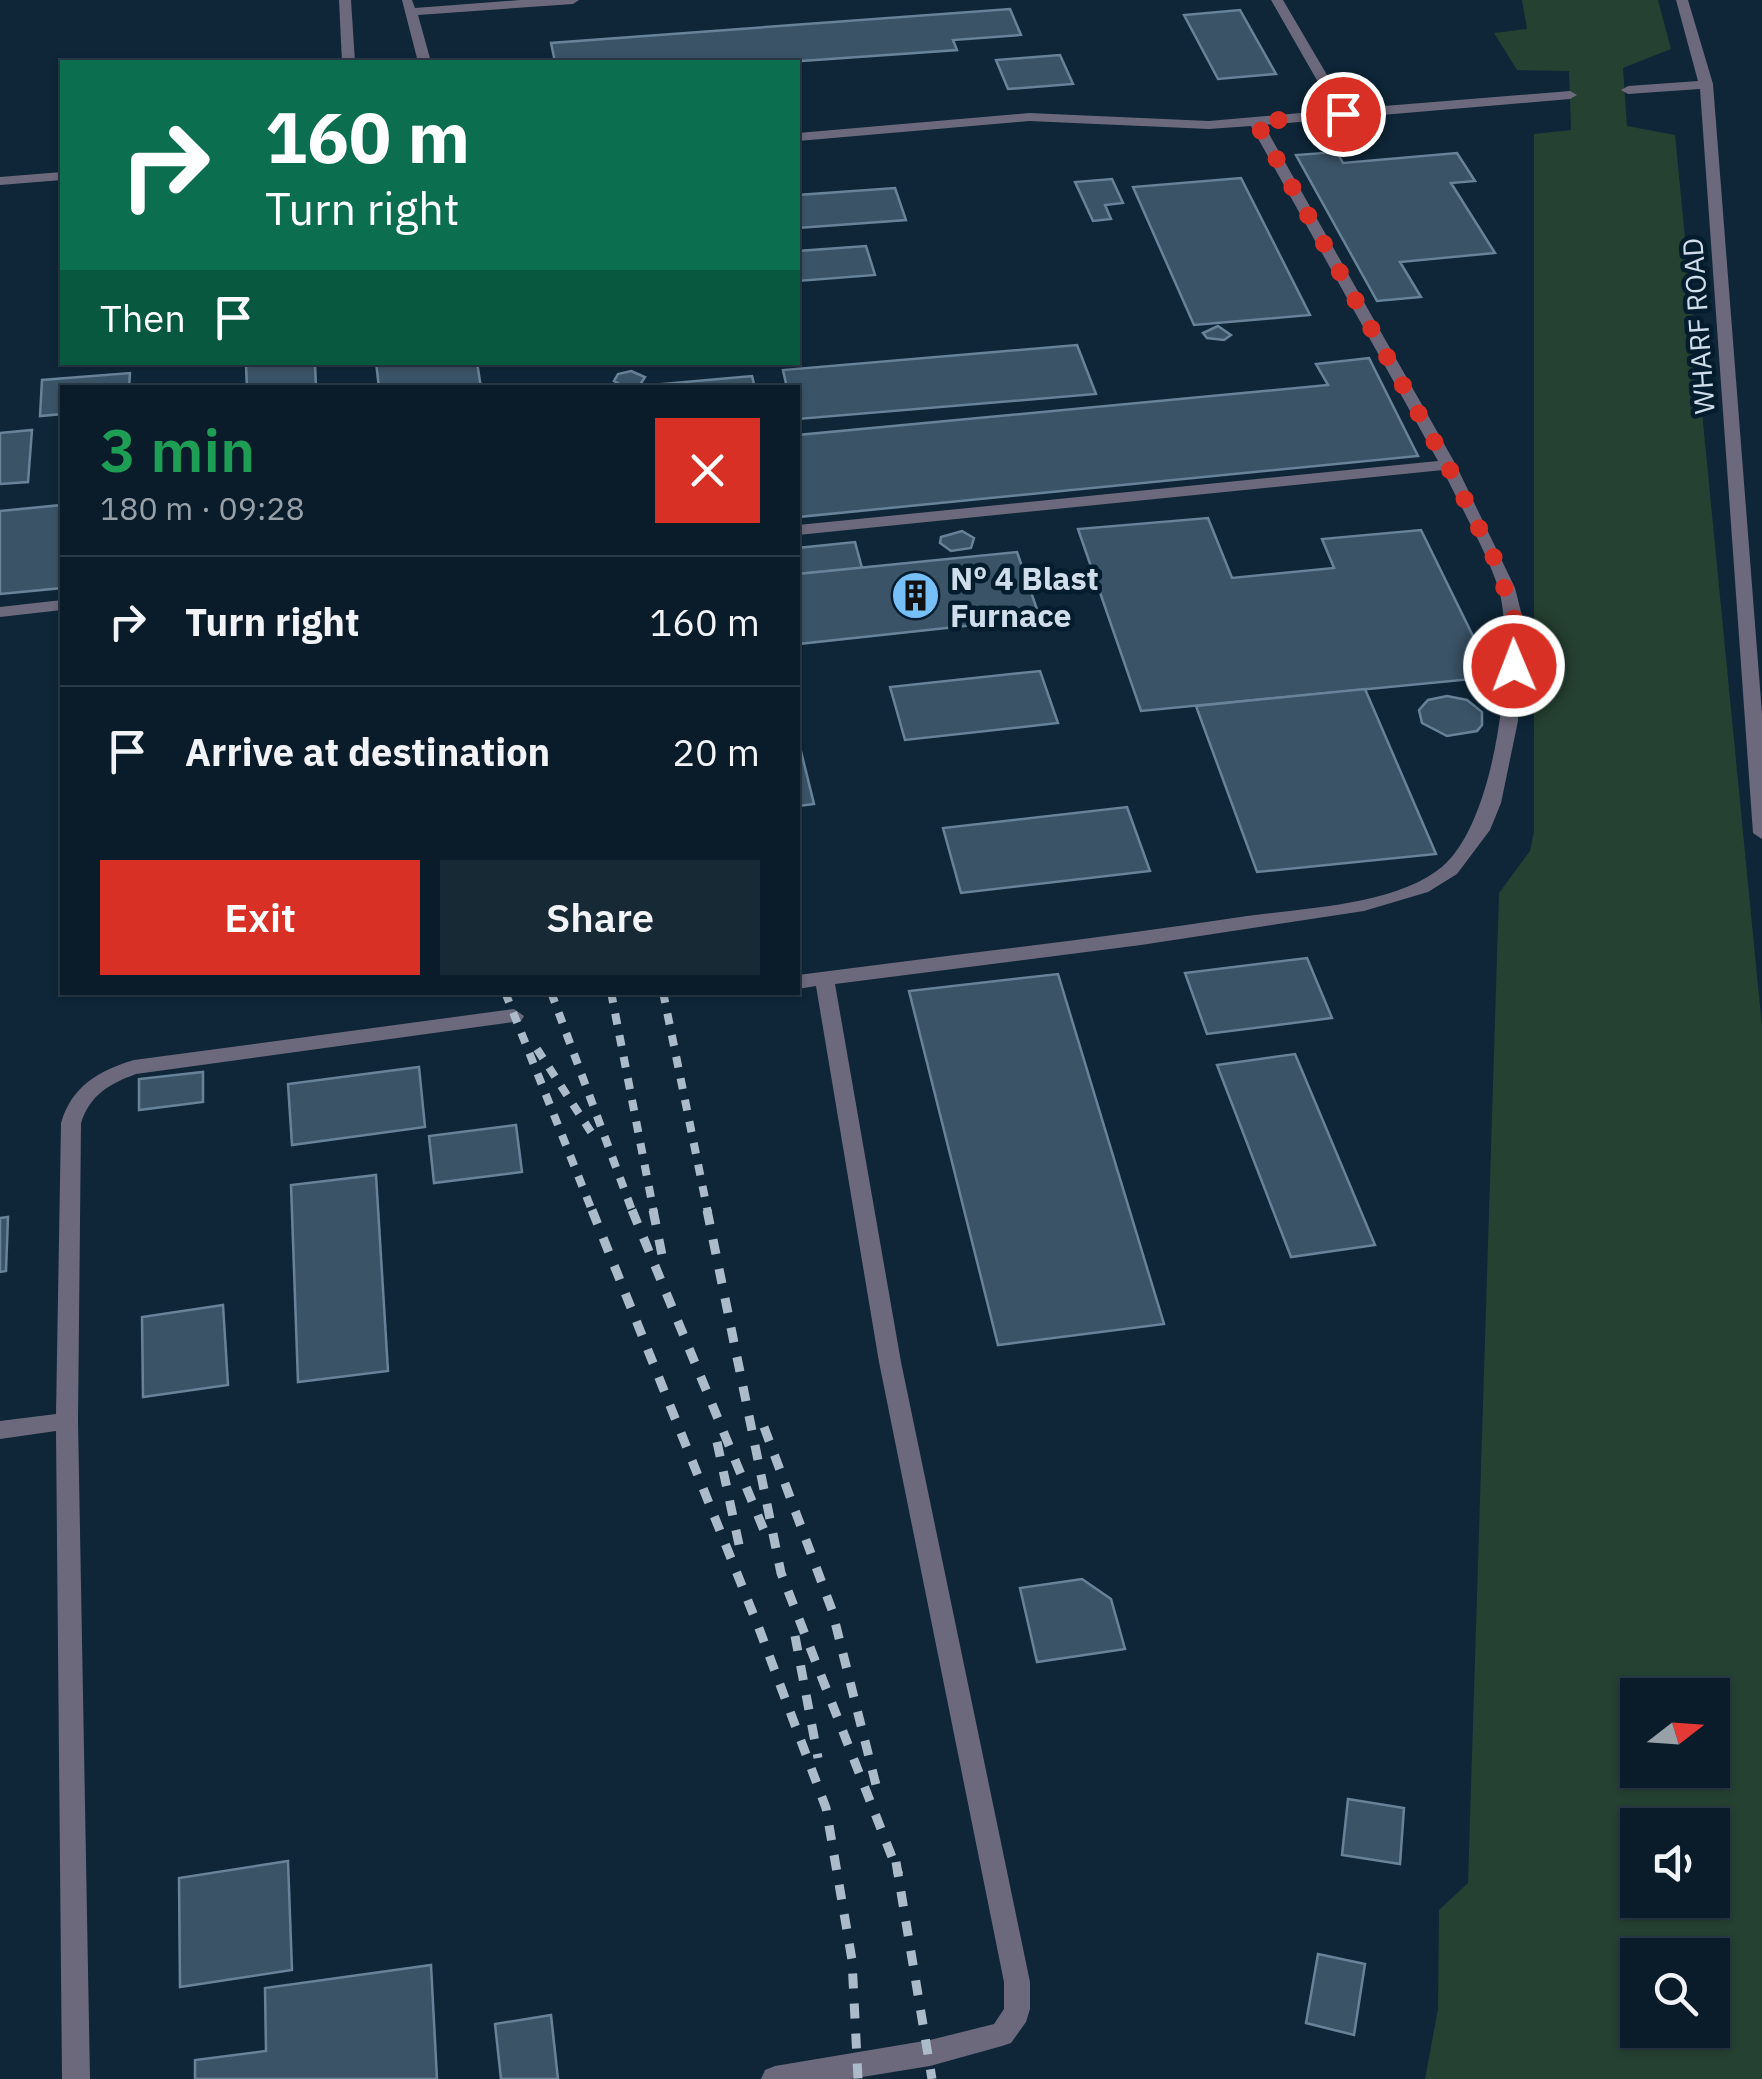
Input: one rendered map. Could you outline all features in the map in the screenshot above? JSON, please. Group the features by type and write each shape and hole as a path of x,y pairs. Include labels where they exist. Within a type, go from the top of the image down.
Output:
{"lane":[{"path":"345,0 349,60"},
{"path":"424,60 408,6 572,0"},
{"path":"1276,0 1343,114"},
{"name":"WHARF ROAD","path":"1682,0 1706,84 1754,651 1762,833"},
{"path":"1628,90 1706,84"},
{"path":"800,137 1029,117 1074,116 1188,125 1256,122 1570,95"},
{"path":"800,982 1141,940 1364,906 1421,888 1450,870 1481,830 1492,803 1510,721 1514,616 1506,588 1448,466 1256,122"},
{"path":"0,180 60,176"},
{"path":"800,530 1448,466"},
{"path":"0,612 60,606"},
{"path":"775,2079 930,2053 1002,2034 1017,2008 1017,1982 890,1362 824,978"},
{"path":"76,2079 67,1421 70,1123 74,1108 98,1080 134,1067 514,1016"},
{"path":"0,1430 67,1421"}],"green space":[{"path":"1522,0 1658,0 1671,49 1623,68 1627,126 1675,135 1762,1027 1762,2079 1425,2079 1438,2009 1439,1910 1468,1883 1499,893 1530,851 1534,832 1534,134 1571,130 1569,71 1517,70 1494,33 1527,29"}],"building":[{"path":"1010,9 1021,35 953,40 957,50 800,61 555,60 551,43"},
{"path":"1240,10 1276,74 1218,79 1184,15"},
{"path":"1060,55 1073,84 1008,89 996,60"},
{"path":"1337,152 1343,163 1457,153 1475,181 1451,183 1495,253 1400,262 1421,297 1377,301 1296,155"},
{"path":"1241,178 1310,315 1194,325 1133,187"},
{"path":"1112,179 1123,203 1105,205 1111,219 1093,221 1075,182"},
{"path":"895,188 906,220 800,228 800,195"},
{"path":"866,246 875,275 800,281 800,251"},
{"path":"1218,326 1231,335 1224,340 1207,338 1203,333"},
{"path":"1077,345 1096,394 800,419 800,385 786,385 783,370"},
{"path":"1369,358 1418,456 800,517 800,435 1328,385 1316,364"},
{"path":"315,365 316,385 247,385 246,366"},
{"path":"376,365 477,365 481,385 379,385"},
{"path":"631,371 645,377 640,385 621,385 614,381 618,374"},
{"path":"130,373 129,385 60,385 60,414 40,416 42,380"},
{"path":"752,376 754,385 651,385"},
{"path":"32,430 28,482 0,484 0,433"},
{"path":"60,505 60,588 0,594 0,511"},
{"path":"1208,518 1232,578 1334,568 1322,539 1421,530 1493,677 1141,711 1078,529"},
{"path":"962,531 974,538 971,548 951,551 940,543 941,537"},
{"path":"855,542 862,568 800,574 800,548"},
{"name":"Nº 4 Blast Furnace","path":"1017,552 1040,618 800,644 800,574"},
{"path":"1040,671 1058,723 905,740 890,687"},
{"path":"1365,689 1436,854 1257,872 1196,706"},
{"path":"1447,696 1467,700 1482,712 1482,725 1477,731 1447,736 1422,723 1419,710 1428,700"},
{"path":"800,747 814,804 800,806"},
{"path":"1127,807 1150,871 961,893 943,828"},
{"path":"1307,958 1332,1018 1207,1034 1185,973"},
{"path":"1058,974 1164,1324 998,1345 909,991"},
{"path":"1295,1054 1375,1245 1291,1257 1217,1065"},
{"path":"419,1067 425,1127 292,1145 288,1084"},
{"path":"203,1072 203,1102 139,1110 139,1079"},
{"path":"516,1125 522,1172 434,1183 429,1136"},
{"path":"376,1175 388,1371 298,1382 291,1185"},
{"path":"8,1217 6,1271 0,1272 0,1218"},
{"path":"223,1305 228,1385 143,1397 142,1317"},
{"path":"1082,1579 1111,1599 1125,1649 1037,1662 1020,1588"},
{"path":"1348,1799 1404,1808 1400,1864 1342,1855"},
{"path":"288,1861 292,1970 180,1987 179,1878"},
{"path":"1318,1954 1365,1964 1354,2035 1306,2023"},
{"path":"431,1965 437,2079 195,2079 195,2060 266,2051 265,1988"},
{"path":"551,2015 558,2079 501,2079 495,2024"}],"railway":[{"path":"506,995 593,1213"},
{"path":"552,995 633,1213"},
{"path":"612,995 654,1213"},
{"path":"664,995 708,1213"},
{"path":"537,1049 591,1132"},
{"path":"592,1210 760,1631 826,1808 852,1960 858,2079"},
{"path":"632,1210 768,1540"},
{"path":"653,1210 663,1260"},
{"path":"707,1210 781,1573 898,1871"},
{"path":"764,1427 832,1610 876,1785"},
{"path":"717,1442 741,1554"},
{"path":"795,1636 818,1758"},
{"path":"896,1862 898,1871"},
{"path":"898,1871 899,1875"},
{"path":"898,1871 932,2079"}],"place":[{"name":"Nº 4 Blast Furnace","path":"915,596"}],"route":[{"path":"1343,114 1256,122 1448,466 1494,558 1514,616 1514,666"}]}
